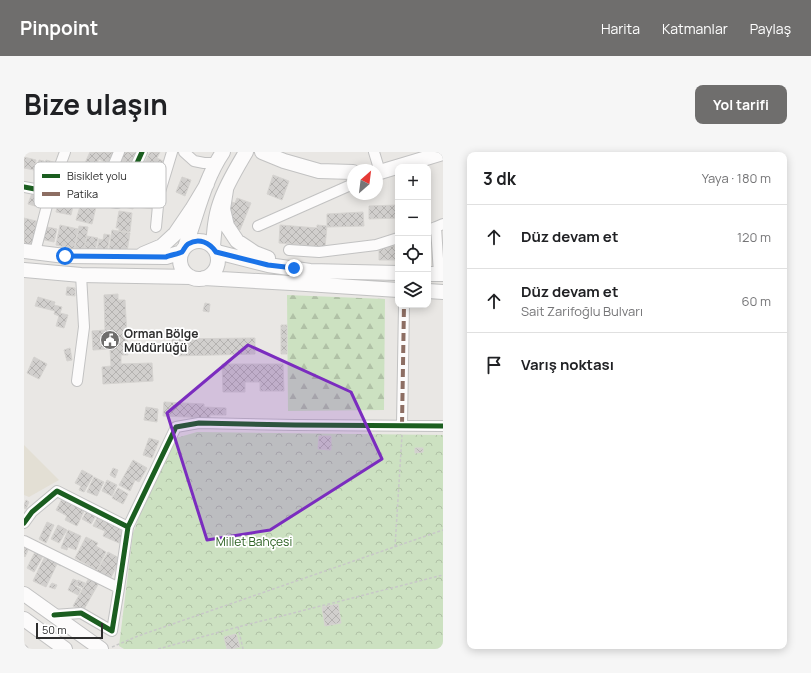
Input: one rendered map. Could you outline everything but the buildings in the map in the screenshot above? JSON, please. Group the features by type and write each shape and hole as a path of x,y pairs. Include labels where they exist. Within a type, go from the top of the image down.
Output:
{"main road":[{"path":"219,157 198,206 180,257 182,269 186,274 198,278 210,276 215,271 218,258 215,249 216,219 220,203 230,179 246,152"},
{"path":"262,152 284,161 319,171 347,172"},
{"path":"383,170 443,152"},
{"path":"131,256 147,253 162,246 174,234 192,209 207,184"},
{"path":"226,190 223,209 228,226 237,241 255,253 294,268"},
{"path":"30,251 65,256 166,257 183,249 190,243 201,241 208,243 215,249 268,265 310,271 395,273"},
{"path":"24,270 81,275 291,282 395,290"},
{"path":"431,292 443,292"},
{"path":"24,594 101,649"},
{"path":"24,619 65,649"}],"street":[{"path":"61,162 65,152"},
{"path":"115,162 119,152"},
{"path":"137,162 142,152"},
{"path":"166,172 172,152"},
{"path":"184,152 194,161 204,163 219,157"},
{"path":"374,152 376,164"},
{"path":"24,187 34,189"},
{"path":"258,226 347,187"},
{"path":"30,251 45,208"},
{"path":"156,227 158,208"},
{"path":"436,227 437,274"},
{"path":"289,250 319,252 376,245 395,239"},
{"path":"77,381 84,327 81,275"},
{"path":"402,425 404,308"},
{"path":"54,615 81,614 112,631 128,527 176,428 199,423 443,426"},
{"path":"24,523 32,512 57,491 128,527"},
{"path":"24,541 119,588"}],"path":[{"path":"395,547 402,425"},
{"path":"109,649 146,634 443,530"},
{"path":"158,649 443,575"},
{"path":"238,627 243,649"}],"highlighted area":[{"path":"248,345 351,392 382,459 270,530 207,540 167,413"}],"shaded area":[{"path":"24,445 59,480 29,497 24,495"}],"green space":[{"path":"287,295 385,299 384,410 288,411"},
{"name":"Millet Bahçesi","path":"197,432 443,435 443,649 124,649 119,646 133,533 169,440"}],"marked path":[{"path":"402,425 404,308"}],"cycle path":[{"path":"137,162 142,152"},
{"path":"24,187 34,189"},
{"path":"54,615 81,613 112,631 128,527 176,427 199,423 443,426"},
{"path":"24,523 32,512 57,491 128,527"}],"place":[{"name":"Orman Bölge Müdürlüğü","path":"110,340"}],"route":[{"path":"65,256 166,257 182,252 190,243 201,241 208,243 216,252 268,265 294,268"}]}
